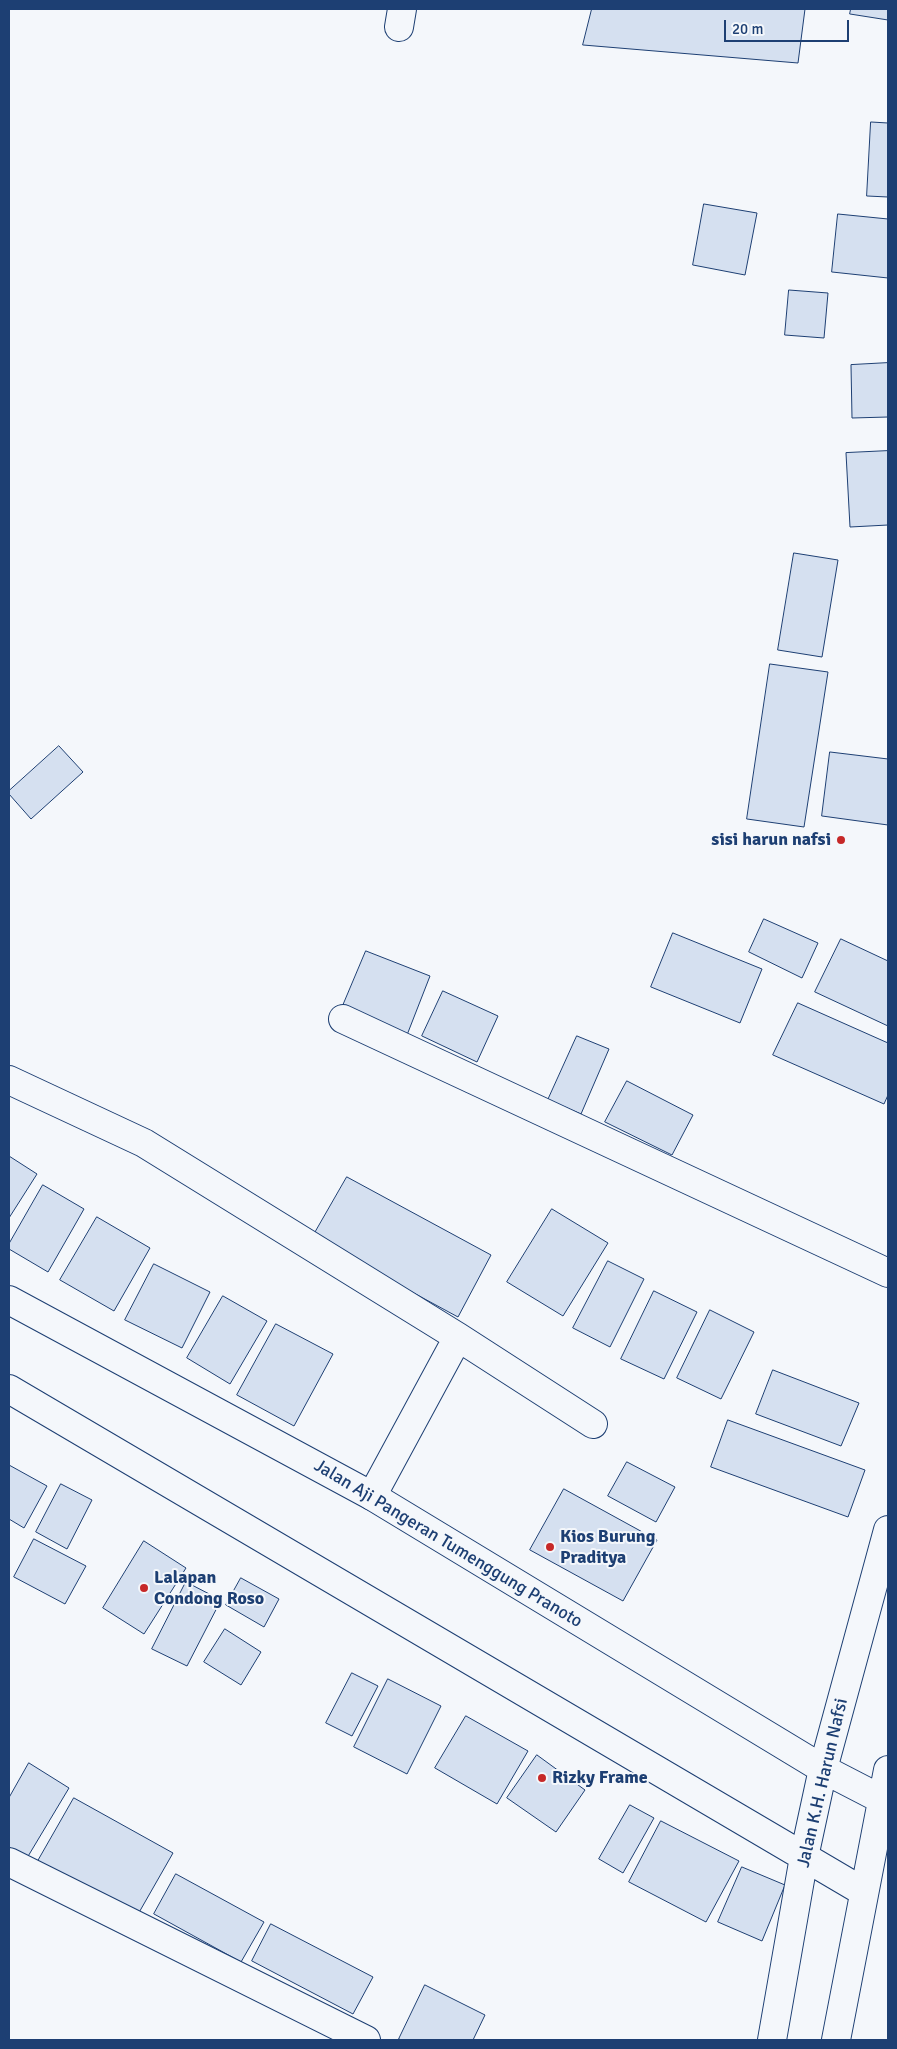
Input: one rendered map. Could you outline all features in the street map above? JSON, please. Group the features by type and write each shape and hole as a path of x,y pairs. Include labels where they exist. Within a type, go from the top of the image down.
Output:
{"main road":[{"path":"343,1019 888,1273"},
{"path":"9,1080 144,1143 458,1337 593,1424"},
{"name":"Jalan Aji Pangeran Tumenggung Pranoto","path":"9,1300 372,1496 823,1769 881,1799"},
{"path":"372,1496 458,1337"},
{"path":"9,1389 864,1892"},
{"name":"Jalan K.H. Harun Nafsi","path":"772,2040 804,1857 823,1769 888,1530"},
{"path":"836,2040 888,1770"},
{"path":"9,1862 366,2040"}],"building":[{"path":"592,9 805,9 798,63 583,45"},
{"path":"851,9 888,9 888,20 850,14"},
{"path":"871,122 888,123 888,197 867,196"},
{"path":"704,204 757,213 745,275 693,265"},
{"path":"838,214 888,219 888,278 832,272"},
{"path":"789,290 828,293 824,338 785,335"},
{"path":"888,363 888,417 852,418 851,365"},
{"path":"888,451 888,525 850,527 846,453"},
{"path":"794,553 838,560 822,657 778,650"},
{"path":"770,664 828,672 804,827 747,819"},
{"path":"59,746 83,772 31,819 9,794 9,791"},
{"path":"830,752 888,759 888,825 822,816"},
{"path":"764,919 818,943 802,978 749,952"},
{"path":"673,933 762,969 740,1023 651,987"},
{"path":"841,939 888,961 888,1026 815,992"},
{"path":"366,951 430,976 407,1035 342,1008"},
{"path":"443,991 498,1016 477,1062 422,1036"},
{"path":"798,1003 888,1043 888,1095 884,1104 773,1055"},
{"path":"577,1036 609,1049 581,1114 548,1100"},
{"path":"627,1081 693,1115 672,1155 605,1122"},
{"path":"9,1156 37,1174 9,1218"},
{"path":"347,1177 491,1255 458,1317 312,1238"},
{"path":"43,1185 84,1209 48,1272 9,1249 9,1244"},
{"path":"552,1209 608,1243 563,1316 507,1282"},
{"path":"97,1217 150,1248 114,1311 60,1280"},
{"path":"608,1261 644,1279 610,1347 573,1328"},
{"path":"154,1264 210,1292 182,1348 125,1320"},
{"path":"654,1291 697,1312 664,1379 621,1359"},
{"path":"223,1296 267,1321 230,1384 187,1358"},
{"path":"710,1310 754,1332 721,1399 677,1378"},
{"path":"276,1324 333,1354 294,1426 237,1395"},
{"path":"773,1370 859,1403 841,1446 756,1414"},
{"path":"728,1420 865,1470 848,1517 711,1467"},
{"path":"627,1462 675,1487 656,1522 608,1496"},
{"path":"9,1465 47,1486 24,1528 9,1519"},
{"path":"61,1484 92,1500 67,1549 36,1532"},
{"path":"564,1489 657,1540 623,1601 530,1550"},
{"path":"34,1539 86,1566 65,1604 14,1577"},
{"name":"Lalapan Condong Roso","path":"144,1541 186,1568 144,1634 103,1608"},
{"path":"241,1578 279,1599 264,1627 226,1605"},
{"path":"186,1582 221,1600 187,1666 152,1649"},
{"path":"225,1629 261,1652 241,1685 204,1662"},
{"path":"352,1673 378,1686 352,1736 326,1723"},
{"path":"388,1679 441,1706 407,1774 354,1747"},
{"path":"466,1716 528,1751 497,1804 435,1768"},
{"path":"537,1755 585,1790 556,1832 507,1798"},
{"path":"29,1763 69,1788 27,1858 9,1847 9,1798"},
{"path":"74,1798 173,1853 137,1916 38,1861"},
{"path":"630,1805 654,1818 623,1873 599,1859"},
{"path":"661,1821 739,1861 706,1922 629,1882"},
{"path":"742,1867 785,1885 762,1941 718,1922"},
{"path":"176,1874 264,1922 241,1962 154,1914"},
{"path":"271,1924 373,1977 353,2014 252,1961"},
{"path":"425,1985 485,2015 473,2040 399,2039"}],"place":[{"name":"sisi harun nafsi","path":"841,840"},
{"name":"Kios Burung Praditya","path":"550,1547"},
{"name":"Lalapan Condong Roso","path":"144,1588"},
{"name":"Rizky Frame","path":"542,1778"}]}
